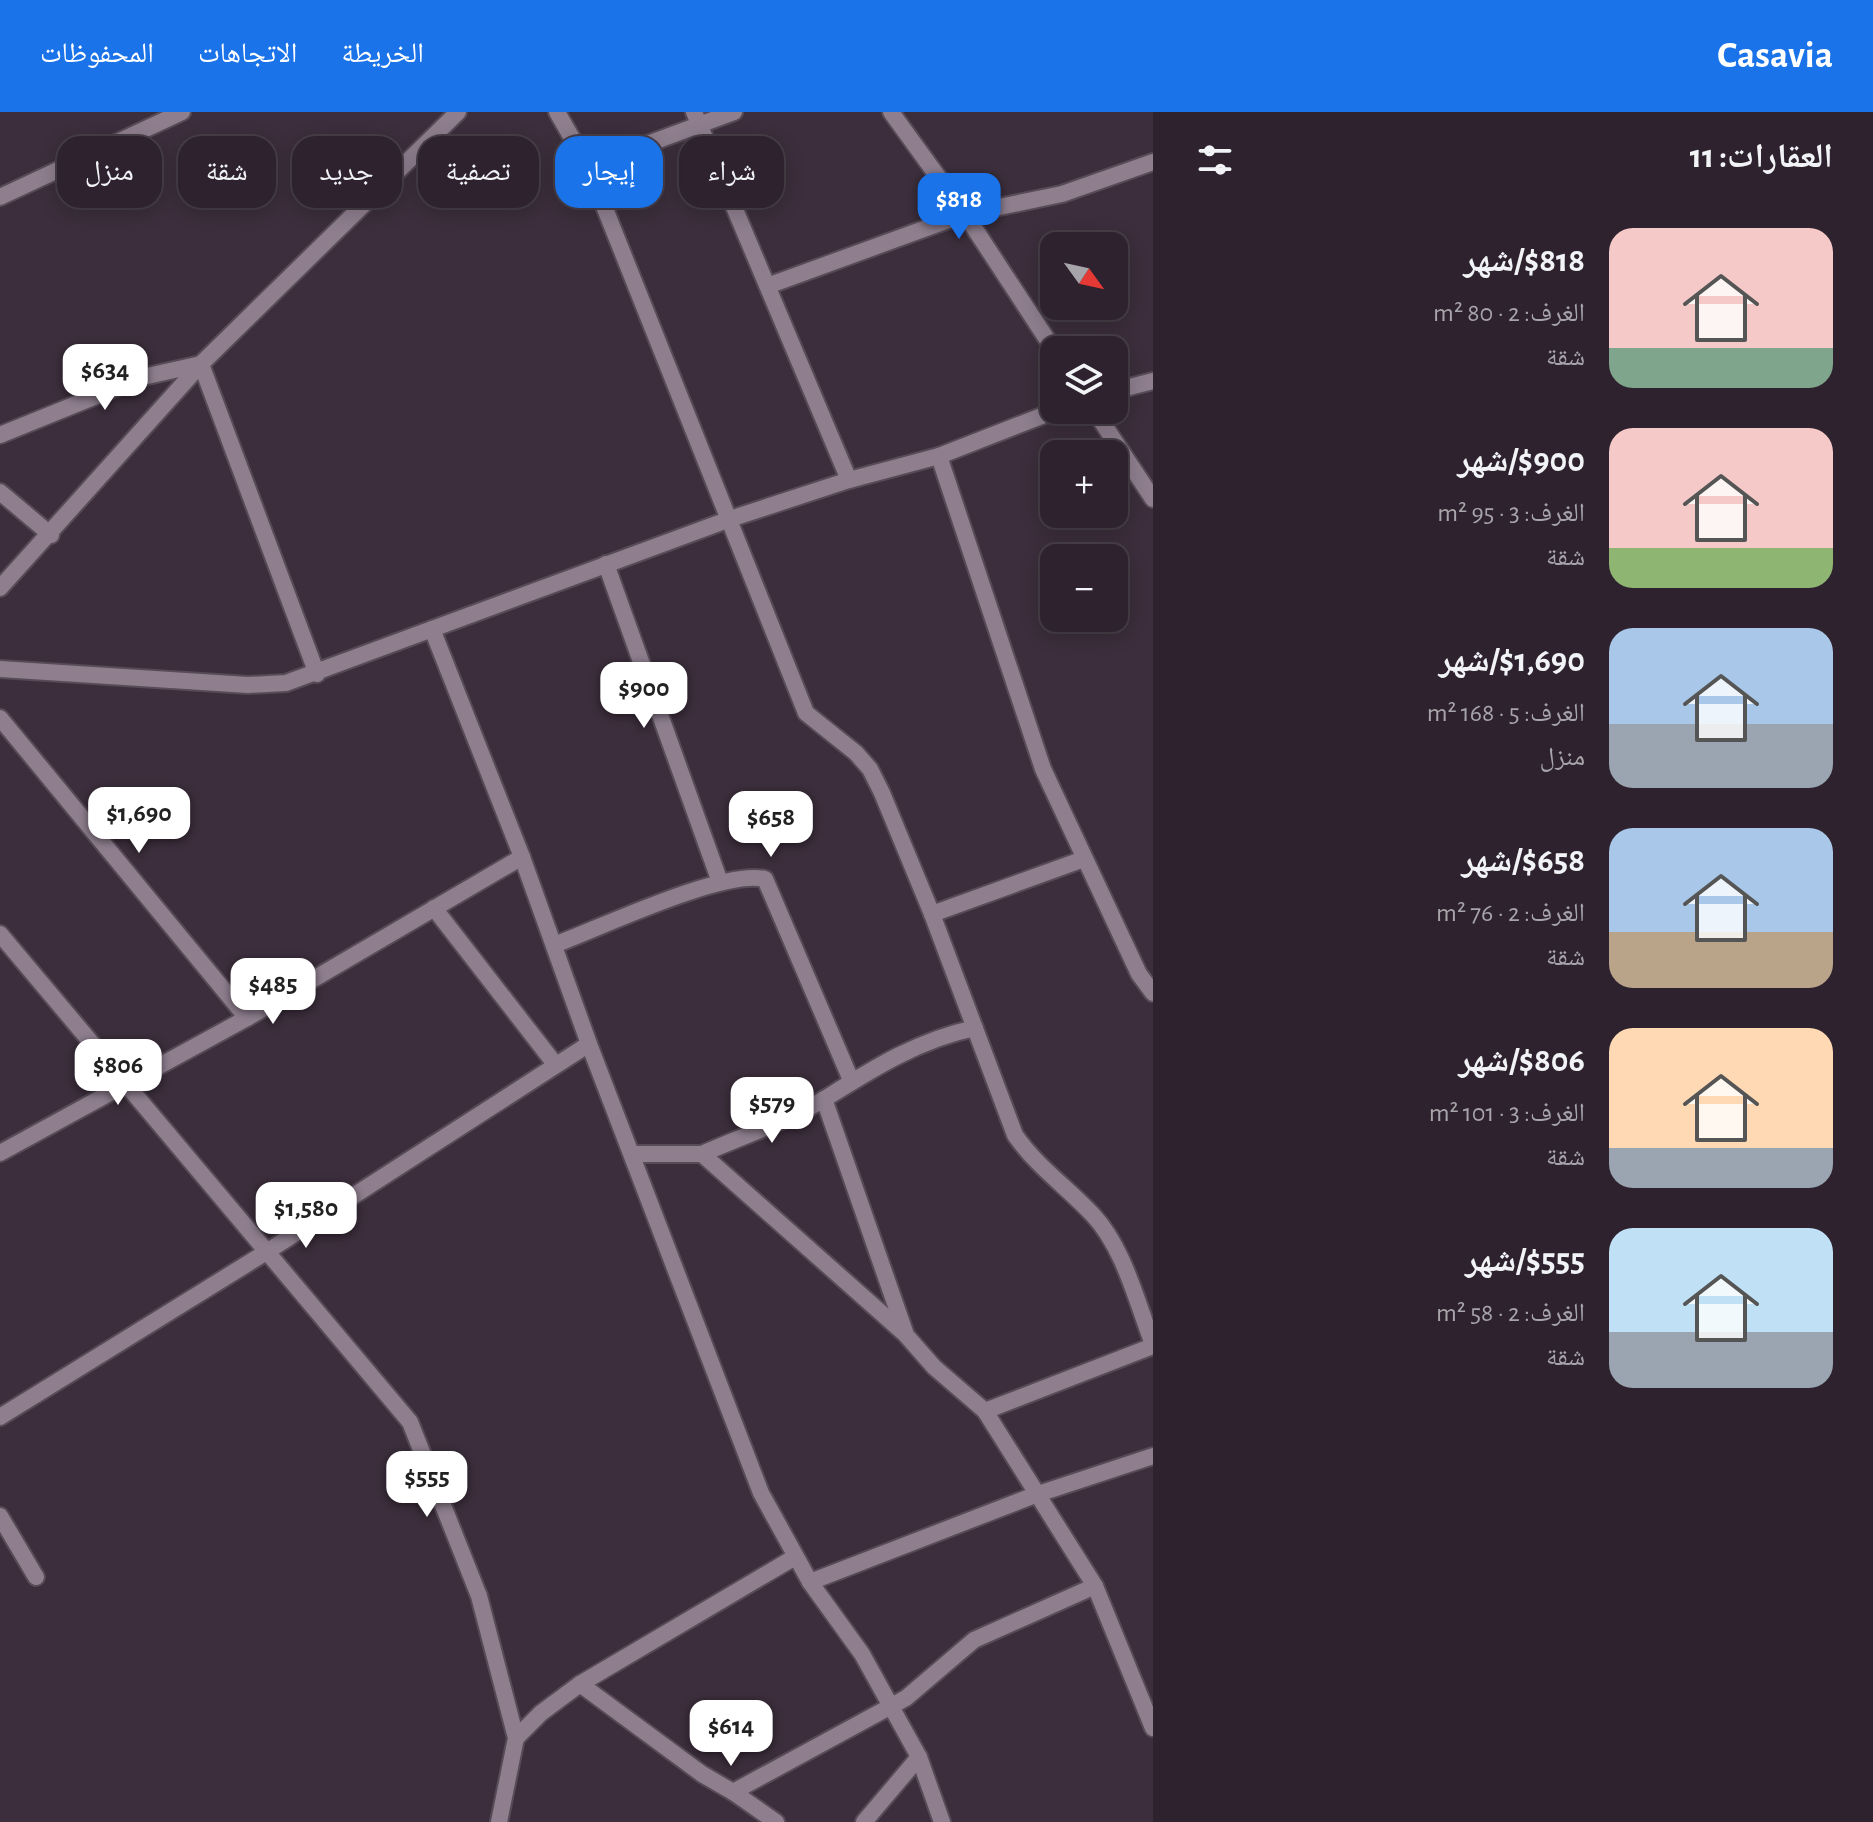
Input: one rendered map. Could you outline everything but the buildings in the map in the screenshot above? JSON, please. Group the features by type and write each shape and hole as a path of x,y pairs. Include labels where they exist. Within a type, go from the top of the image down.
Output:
{"street":[{"path":"0,197 182,112"},
{"path":"0,588 51,535 201,364 458,112"},
{"path":"557,112 571,136"},
{"path":"656,136 697,118 734,112"},
{"path":"891,112 965,214 1045,336"},
{"path":"697,118 770,285 849,480"},
{"path":"770,285 965,214 1062,194 1153,162"},
{"path":"605,208 806,713 870,769 932,914 1015,1135 1031,1158 1094,1216 1113,1244 1148,1315 1153,1345 985,1411"},
{"path":"0,435 143,377 201,364"},
{"path":"201,364 317,674"},
{"path":"1128,387 1153,381"},
{"path":"0,669 248,685 286,683 730,519 849,480 939,456 1040,417"},
{"path":"1103,424 1153,499"},
{"path":"939,456 1043,769 1139,974 1153,993"},
{"path":"0,492 51,535"},
{"path":"606,564 720,882"},
{"path":"432,629 522,857 589,1044 634,1154 761,1493 810,1582 862,1654 919,1757 942,1822"},
{"path":"0,718 247,1018"},
{"path":"0,1153 247,1018 522,857"},
{"path":"932,914 1084,859"},
{"path":"554,945 720,882 750,875 765,879 851,1080"},
{"path":"434,908 555,1064"},
{"path":"0,934 410,1422 479,1596 516,1738 499,1822"},
{"path":"634,1154 702,1154 824,1099 851,1080 909,1048 975,1028"},
{"path":"0,1417 268,1251 589,1044"},
{"path":"824,1099 905,1334"},
{"path":"702,1154 905,1334 934,1367 985,1411 1095,1586 1153,1728"},
{"path":"810,1582 1035,1495 1153,1456"},
{"path":"0,1516 36,1577"},
{"path":"516,1738 541,1713 580,1684 795,1557"},
{"path":"733,1792 926,1684 959,1649 974,1640 1095,1586"},
{"path":"580,1684 702,1774 776,1822"},
{"path":"864,1822 919,1757"}]}
